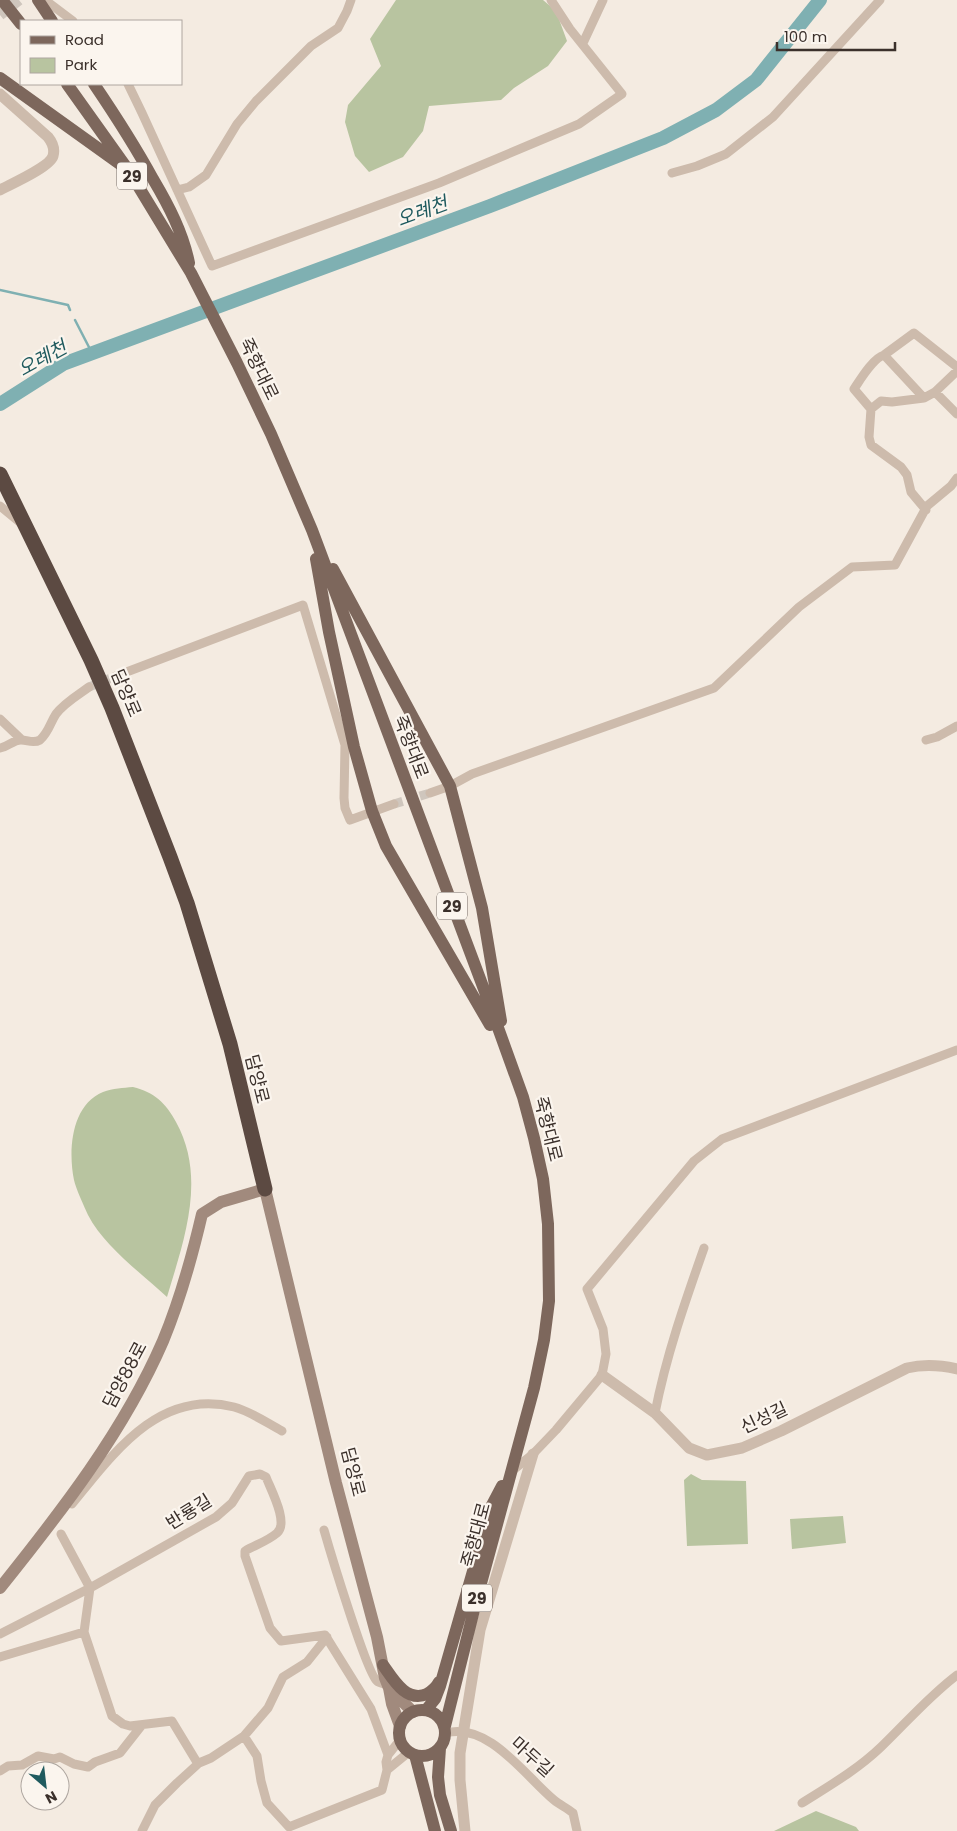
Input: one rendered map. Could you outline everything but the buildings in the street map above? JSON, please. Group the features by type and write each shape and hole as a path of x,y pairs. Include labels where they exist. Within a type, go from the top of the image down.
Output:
{"highway":[{"name":"담양로","path":"0,474 73,622 112,708 187,903 230,1044 265,1189"}],"main road":[{"path":"2,0 20,23"},
{"path":"38,0 51,20"},
{"path":"0,78 129,171"},
{"name":"죽향대로","path":"68,85 129,171 191,273 238,363 271,434 312,530 507,1053 522,1097 543,1179 548,1224 549,1264 549,1301 544,1340 534,1388 477,1598 445,1730"},
{"path":"95,85 128,135 164,197 186,246 191,273"},
{"path":"312,530 450,786 482,908 507,1053"},
{"path":"312,530 329,632 354,747 372,811 386,846 507,1053"},
{"name":"담양88로","path":"0,1588 95,1461 131,1404 162,1342 176,1307 202,1214 221,1202 265,1189"},
{"name":"담양로","path":"265,1189 388,1687 412,1712"},
{"name":"죽향대로","path":"426,1710 435,1699 445,1669 492,1505 512,1471"},
{"path":"383,1665 401,1688 414,1696 424,1695 432,1691 437,1686 445,1669"},
{"path":"388,1687 400,1726 400,1740 412,1753 435,1831"},
{"path":"400,1726 403,1720 412,1712 426,1710 434,1712 441,1718 445,1730 444,1741 440,1748 438,1777 440,1795 451,1831"},
{"path":"412,1753 429,1755 440,1748"}],"street":[{"path":"45,0 72,20"},
{"path":"177,190 189,187 206,175 237,124 256,101 312,46 338,28 348,11 350,0"},
{"path":"128,85 212,266 439,183 580,124 622,94 570,29 551,0"},
{"path":"583,43 603,0"},
{"path":"672,172 697,166 726,154 773,117 880,0"},
{"path":"0,94 45,134 52,143 53,152 51,160 42,167 0,190"},
{"path":"871,409 881,401 892,402 924,398 953,377 957,369 914,333 880,356 854,389 871,409 869,437 871,445 901,467 907,475 911,492 926,510"},
{"path":"884,355 924,398"},
{"path":"934,392 957,414"},
{"path":"430,793 450,786 467,776 714,688 799,606 852,567 895,565 928,506 951,486 957,478"},
{"path":"0,506 28,530"},
{"path":"116,676 303,605 346,745 345,808 350,820 394,804"},
{"path":"0,748 15,740 38,741 53,722 56,713 89,687"},
{"path":"0,720 22,740"},
{"path":"926,740 937,737 957,726"},
{"path":"512,1471 533,1454 556,1430 602,1375 606,1354 603,1329 587,1289 694,1161 722,1139 957,1050"},
{"path":"655,1413 661,1382 680,1316 704,1248"},
{"name":"신성길","path":"602,1375 655,1413 689,1448 707,1456 742,1448 781,1431 907,1368 935,1365 957,1369"},
{"path":"10,1576 119,1449 136,1432 154,1420 173,1410 211,1403 234,1407 282,1431"},
{"path":"465,1831 460,1780 463,1732 480,1630 533,1454"},
{"name":"반룡길","path":"0,1634 90,1588 216,1517 232,1503 249,1476 260,1474 266,1477 277,1503 281,1525 278,1532 246,1551 245,1556 270,1628 281,1641 317,1634 327,1637"},
{"path":"324,1530 372,1675 377,1681 388,1687"},
{"path":"60,1534 90,1588 84,1632 112,1716 123,1724 130,1726 172,1721 198,1764"},
{"path":"0,1657 84,1632"},
{"path":"142,1831 155,1804 198,1764 211,1758 244,1736 268,1708 283,1677 307,1662 327,1637 371,1710 388,1756"},
{"path":"802,1803 857,1767 957,1676"},
{"path":"0,1771 8,1766 22,1765 38,1756 54,1759 60,1757 74,1764 88,1767 95,1762 120,1754 142,1725"},
{"name":"마두길","path":"445,1730 463,1732 493,1744 522,1768 554,1800 573,1813 577,1831"},
{"path":"244,1736 257,1756 267,1803 289,1827 382,1790 388,1756 400,1740"},
{"path":"387,1770 412,1753"}],"green space":[{"path":"396,0 543,0 556,11 567,41 548,66 514,88 501,100 429,106 423,131 403,157 369,172 355,156 345,122 348,105 381,66 370,39"},
{"path":"133,1087 153,1095 168,1109 185,1143 190,1165 189,1209 180,1253 167,1297 103,1238 88,1215 78,1193 72,1168 74,1130 84,1107 92,1098 103,1092"},
{"path":"691,1474 702,1480 746,1481 748,1544 687,1546 684,1480"},
{"path":"843,1516 846,1543 792,1549 790,1519"},
{"path":"816,1811 856,1827 859,1831 774,1831"}],"waterway":[{"name":"오례천","path":"0,404 63,364 490,206 663,138 716,110 756,80 820,0"},
{"path":"0,290 68,305 70,310"},
{"path":"75,320 92,353"}],"tunnel":[{"path":"0,15 19,0"},
{"path":"89,687 116,676"},
{"path":"394,804 430,793"}]}
